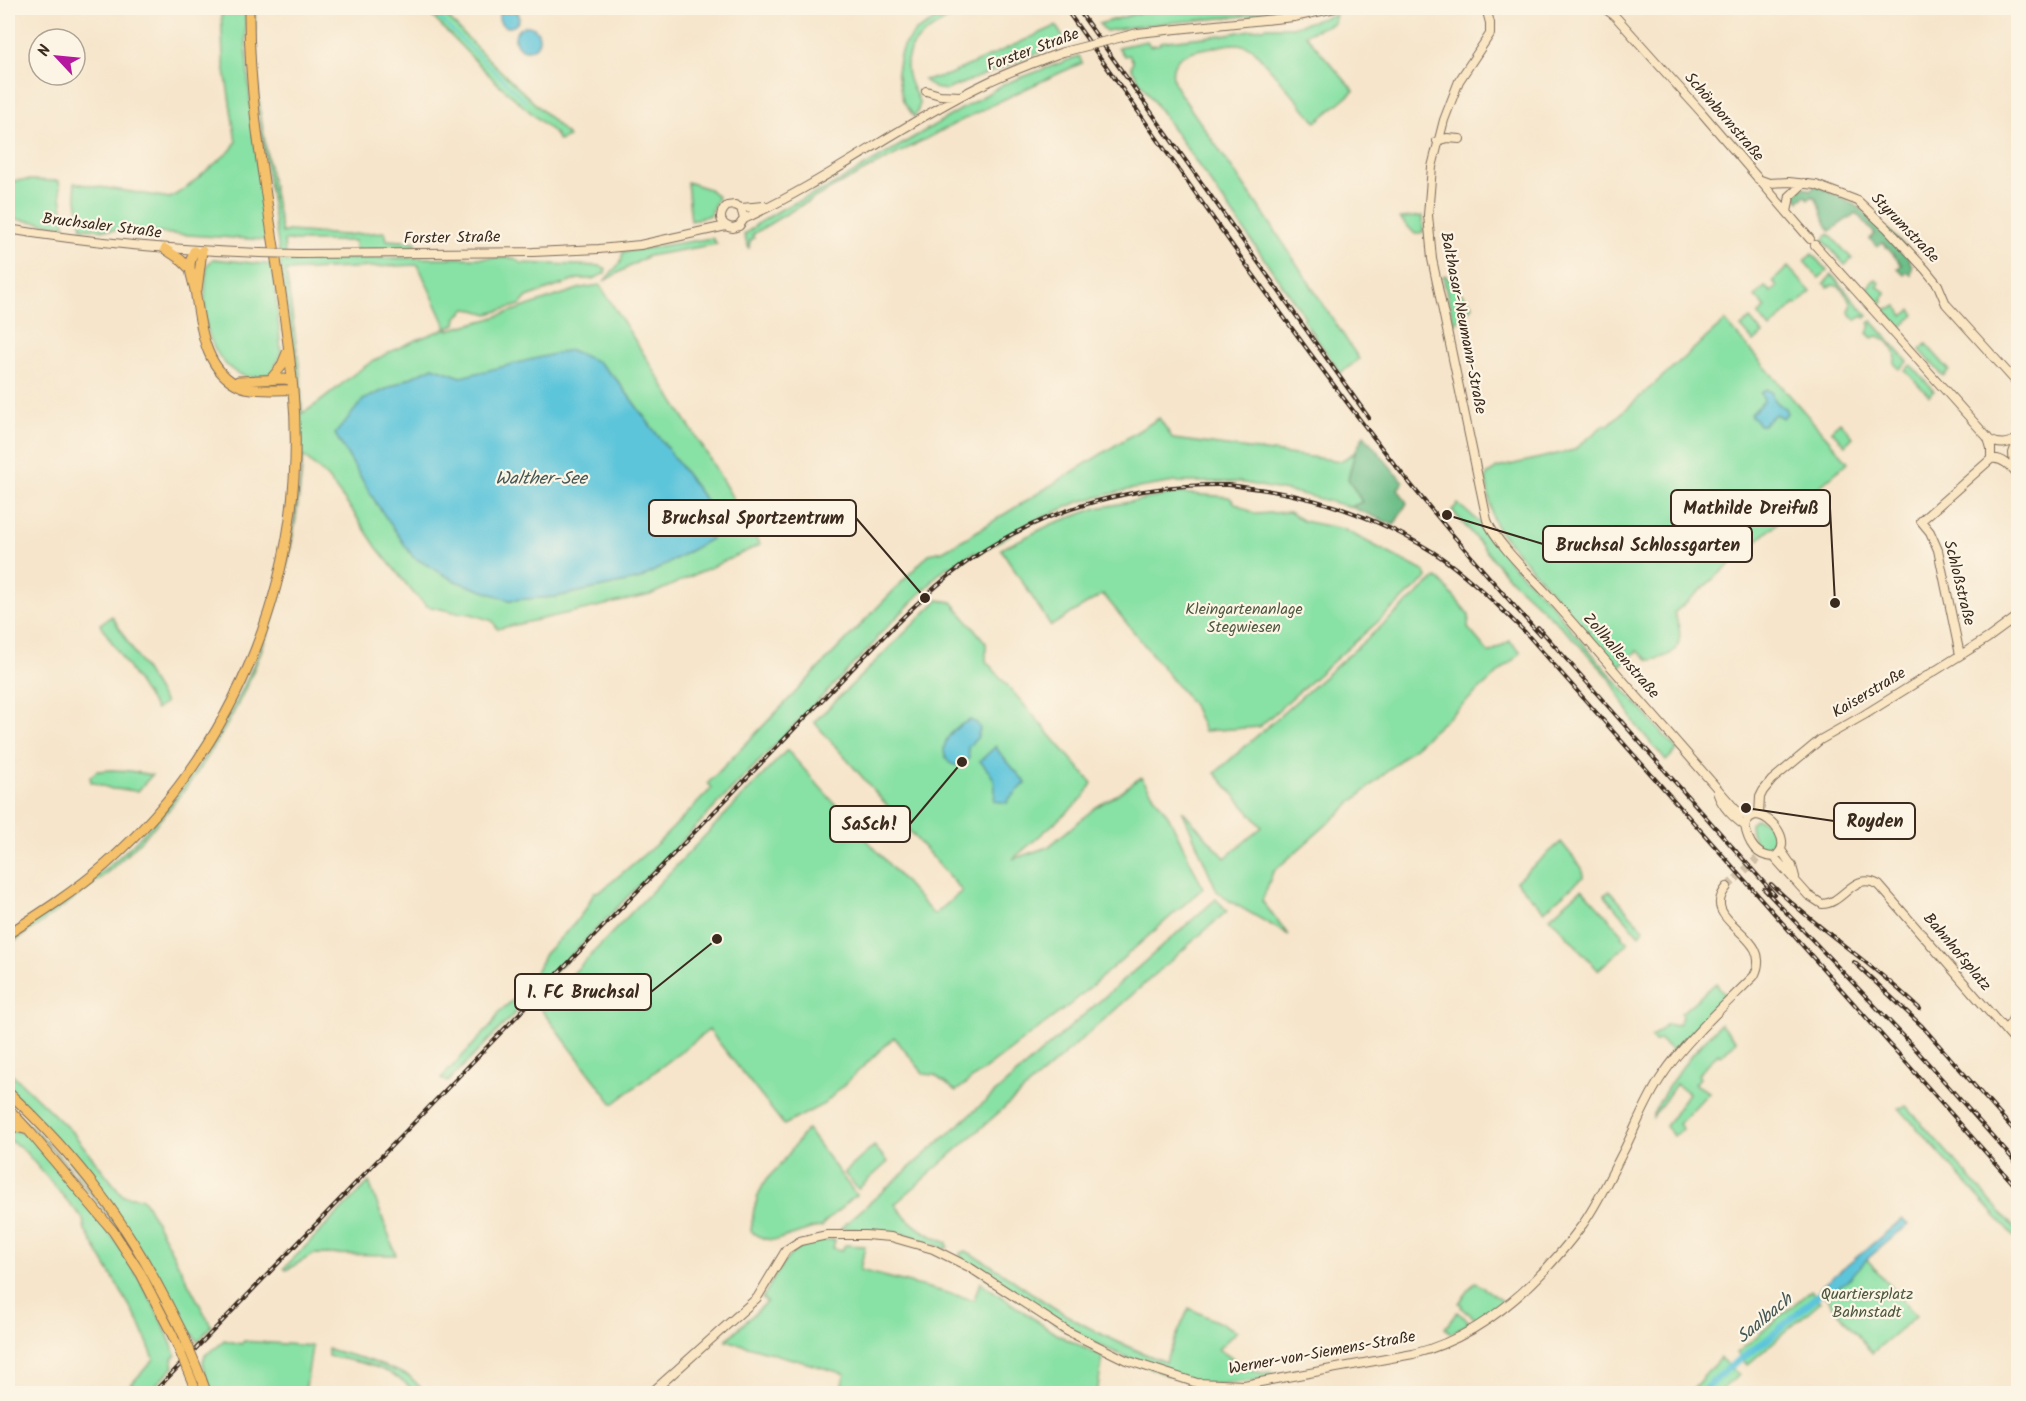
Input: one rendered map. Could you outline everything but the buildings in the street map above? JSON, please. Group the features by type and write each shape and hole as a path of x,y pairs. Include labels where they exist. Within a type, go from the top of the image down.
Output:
{"main road":[{"path":"8,934 74,890 105,865 139,832 187,775 229,708 253,658 265,625 286,548 295,464 293,386 282,289 256,125 249,8"},
{"name":"Forster Straße","path":"744,219 820,180 961,96 1021,67 1063,52 1138,33 1294,17 1332,8"},
{"name":"Balthasar-Neumann-Straße","path":"1486,8 1490,34 1483,48 1459,81 1437,141 1428,195 1428,223 1431,254 1487,520 1491,529 1503,543"},
{"name":"Schönbornstraße","path":"1604,8 1615,16"},
{"name":"Schönbornstraße","path":"1610,8 1812,242 1988,438"},
{"path":"926,91 940,95 961,96"},
{"path":"1437,141 1447,138 1460,139"},
{"name":"Styrumstraße","path":"1758,179 1769,183 1816,185 1845,194 1858,201 1925,269 1938,285 1946,304 2019,384"},
{"path":"1787,212 1790,196 1804,183"},
{"path":"735,205 741,208 744,219 736,227 726,226 721,217 726,206 735,205"},
{"name":"Forster Straße","path":"741,208 770,205"},
{"name":"Forster Straße","path":"701,231 721,217"},
{"name":"Forster Straße","path":"198,251 298,254 599,249 640,245 726,226"},
{"name":"Bruchsaler Straße","path":"8,229 101,243 198,251"},
{"path":"165,249 189,268 207,348 220,371 241,386 249,388 293,386"},
{"path":"189,268 198,251"},
{"path":"196,293 198,251"},
{"path":"270,380 281,367 288,347"},
{"path":"232,380 252,382 285,379 293,386"},
{"path":"1988,438 2000,445 2019,439"},
{"path":"1988,438 1991,459 2000,459 2016,473"},
{"path":"2016,473 2012,458 2019,439"},
{"name":"Schloßstraße","path":"1960,655 1938,550 1930,532 1921,521 1991,459"},
{"name":"Zollhallenstraße","path":"1503,543 1747,822"},
{"name":"Kaiserstraße","path":"1759,815 1762,791 1820,740 1988,638 2019,616"},
{"path":"1759,815 1767,817 1776,826 1781,838 1778,854 1759,856 1752,845 1747,822 1759,815"},
{"name":"Bahnhofsplatz","path":"1778,854 1796,881 1813,900 1826,904 1831,903 1854,886 1871,881 1879,885 2019,1045"},
{"name":"Werner-von-Siemens-Straße","path":"650,1394 757,1298 786,1250 800,1241 827,1235 876,1235 923,1245 969,1267 1086,1341 1126,1360 1197,1383 1244,1385 1429,1350 1454,1340 1538,1280 1584,1222 1661,1077 1688,1044 1754,976 1759,964 1756,950 1722,912 1721,899 1727,887"},
{"path":"2005,1029 2019,1009"},
{"path":"8,1092 11,1106 29,1131 113,1231 141,1274 176,1342 196,1390"},
{"path":"11,1106 56,1140 99,1191 144,1261 183,1334 207,1394"},
{"path":"8,1125 29,1131"}],"green space":[{"path":"221,8 245,8 252,123 268,238 265,240 82,228 74,183 170,198 185,189 231,150 236,142 223,57"},
{"path":"252,8 255,8 256,63 260,106 282,233 288,231 344,235 385,232 387,240 416,242 415,249 355,250 355,241 284,241 286,262 370,258 514,258 521,263 601,266 606,269 605,273 594,279 578,279 527,297 520,305 488,314 466,309 457,317 456,324 447,328 448,330 489,319 581,288 600,285 707,454 760,545 650,595 497,629 493,621 471,614 427,606 415,595 377,548 327,477 303,456 296,516 285,574 269,629 248,683 222,734 190,782 153,828 98,880 8,946 8,942 17,934 78,890 136,841 192,775 216,739 236,702 254,662 282,580 291,538 300,474 300,406 296,365 255,90","holes":["418,265 447,328 376,360 302,413 301,379 286,271","598,362 617,380 714,512 640,579 555,597 509,600 363,400 433,367 461,377"]},
{"path":"424,8 440,8 569,137 559,141 555,134 496,82"},
{"path":"1189,8 1305,8 1106,31 1099,24 1142,12"},
{"path":"956,10 960,13 917,41 907,60 907,72 919,105 914,117 903,101 897,72 903,46 916,31"},
{"path":"1336,14 1334,23 1305,34 1354,91 1316,122 1252,48 1240,44 1188,53 1175,62 1173,78 1177,89 1272,226 1359,359 1341,373 1303,320 1305,317 1140,82 1131,67 1133,61 1129,55 1124,56 1118,47 1147,41 1150,46 1160,44 1160,42 1268,27 1292,27"},
{"path":"1056,26 1066,42 946,90 934,88 924,80 948,75"},
{"path":"1079,56 1082,63 952,125 782,216 752,235 754,238 750,241 749,249 744,235 782,209 833,185 1004,84"},
{"path":"8,181 59,181 65,226 8,218"},
{"path":"687,182 709,189 718,197 710,215 691,221"},
{"path":"1816,185 1859,207 1884,232 1887,228 1910,253 1908,257 1912,266 1911,275 1907,272 1904,275 1898,268 1902,265 1883,243 1877,247 1870,239 1875,234 1856,213 1830,231 1816,199 1812,196 1809,199 1806,196 1799,201 1793,192 1805,187 1810,190"},
{"path":"1423,216 1423,232 1415,234 1400,218"},
{"path":"1829,234 1852,259 1845,265 1823,240"},
{"path":"712,238 717,244 648,256 604,281 621,262 623,252"},
{"path":"1812,254 1827,271 1819,278 1804,261"},
{"path":"213,259 273,265 281,351 271,373 258,377 235,372 226,365 213,345 206,321 205,300 207,265"},
{"path":"1788,267 1811,292 1797,305 1795,304 1770,329 1758,315 1766,308 1755,296 1765,287 1771,292 1777,287 1773,281"},
{"path":"1445,275 1473,306 1454,324 1443,277"},
{"path":"1832,275 1868,316 1856,320 1849,312 1852,303 1840,287 1833,285 1828,287 1824,283"},
{"path":"1875,279 1879,283 1877,286 1886,293 1880,304 1866,289"},
{"path":"1897,306 1903,316 1911,310 1915,315 1900,328 1885,310"},
{"path":"1750,319 1763,334 1754,342 1741,327"},
{"path":"1725,321 1848,462 1674,613 1680,639 1674,651 1649,660 1637,651 1617,668 1499,531 1493,519 1487,475 1497,468 1574,450 1605,424 1607,426"},
{"path":"1872,321 1908,362 1899,369 1894,363 1894,351 1889,343 1878,336 1872,338 1867,333 1871,325 1869,323"},
{"path":"1926,344 1949,370 1943,376 1920,350"},
{"path":"1911,365 1934,391 1929,396 1905,370"},
{"path":"1159,418 1173,439 1341,461 1355,452 1349,479 1362,502 1351,507 1297,493 1239,482 1174,482 1078,502 1026,525 976,555 974,552 952,567 947,567 448,1082 441,1078 491,1026 499,1012 518,996 524,996 545,954 574,924 587,907 594,892 601,891 660,841 712,788 708,783 929,554 943,551 971,535"},
{"path":"1840,422 1853,437 1845,445 1831,430"},
{"path":"1364,435 1403,482 1398,489 1407,503 1394,525 1351,507 1362,502 1348,479 1355,452"},
{"name":"Kleingartenanlage Stegwiesen","path":"1178,493 1229,497 1255,514 1289,512 1303,521 1343,529 1425,572 1427,578 1259,727 1204,731 1193,705 1103,594 1051,626 1001,549 1052,524 1097,508"},
{"path":"1458,504 1481,524 1512,565 1549,601 1573,632 1677,750 1666,761 1636,725 1609,677 1567,632 1507,576 1452,510"},
{"path":"1436,578 1469,615 1468,628 1489,653 1510,641 1521,653 1273,872 1262,901 1289,935 1231,902 1217,891 1182,810 1225,858 1262,827 1215,773"},
{"path":"938,600 952,602 986,643 986,661 1092,783 1083,798 1013,859 1048,847 1096,807 1141,777 1169,817 1203,888 1072,1003 956,1091 934,1075 924,1074 894,1037 824,1104 784,1125 709,1030 613,1104 540,1008 787,750 934,915 962,891 814,722"},
{"path":"112,616 165,703 156,710 100,624"},
{"path":"112,770 152,775 138,791 112,789 91,782 90,777 97,771"},
{"path":"1755,819 1765,822 1772,828 1776,843 1770,853 1765,853 1753,839 1750,824"},
{"path":"1561,842 1582,868 1583,877 1544,911 1516,881"},
{"path":"1582,889 1623,934 1621,936 1628,943 1598,970 1550,917"},
{"path":"1610,891 1644,930 1639,935 1604,895"},
{"path":"1216,899 1227,911 895,1204 918,1228 947,1243 946,1249 904,1234 841,1228"},
{"path":"1716,983 1726,996 1674,1052 1659,1039 1655,1042 1651,1037 1667,1024 1678,1024 1682,1017 1681,1013"},
{"path":"1720,1024 1736,1041 1721,1056 1718,1053 1698,1075 1700,1078 1695,1084 1709,1092 1679,1124 1683,1129 1673,1136 1666,1126 1688,1093 1676,1084 1653,1117 1653,1114 1683,1066"},
{"path":"8,1070 73,1133 123,1196 141,1198 147,1205 211,1326 198,1342 191,1332 183,1328 131,1234 8,1088"},
{"path":"1906,1106 2018,1232 2018,1241 1899,1108"},
{"path":"18,1115 39,1134 105,1208 128,1245 87,1189"},
{"path":"8,1128 31,1138 81,1196 116,1241 147,1293 176,1355 172,1358 174,1367 147,1393 123,1393 154,1359 139,1322 85,1230 83,1219 21,1147 8,1140"},
{"path":"807,1129 856,1195 822,1227 776,1240 766,1239 751,1231 759,1193 766,1180"},
{"path":"874,1146 888,1162 858,1189 844,1173"},
{"path":"369,1182 396,1255 314,1254 286,1270 284,1268"},
{"path":"822,1240 835,1240 833,1248 842,1250 845,1245 865,1246 860,1270 974,1300 980,1282 1056,1334 1103,1357 1097,1393 839,1394 845,1374 726,1340 767,1302 762,1298 785,1261 800,1248"},
{"path":"965,1251 1084,1325 1165,1362 1189,1308 1237,1331 1218,1349 1253,1371 1271,1372 1278,1379 1208,1385 1164,1374 1067,1331 985,1277 960,1256 960,1253"},
{"name":"Quartiersplatz Bahnstadt","path":"1864,1256 1916,1316 1872,1353 1822,1292"},
{"path":"137,1258 156,1289 179,1338 153,1287"},
{"path":"1475,1282 1503,1301 1476,1319 1459,1303"},
{"path":"1811,1290 1820,1302 1747,1365 1737,1353"},
{"path":"1457,1312 1470,1322 1452,1333 1445,1328"},
{"path":"224,1340 241,1344 244,1341 312,1346 305,1393 210,1393 203,1362 205,1355"},
{"path":"328,1349 368,1360 409,1376 426,1393 415,1393 398,1377 375,1367 328,1356"},
{"path":"1720,1358 1739,1375 1717,1393 1689,1393"}],"water":[{"path":"509,7 516,10 519,17 516,24 509,27 502,24 499,17 502,10"},
{"path":"527,26 536,29 539,38 536,47 527,50 518,47 515,38 518,29"},
{"name":"Walther-See","path":"570,350 598,362 617,380 714,512 711,539 640,579 555,597 509,600 455,581 413,557 376,503 335,434 363,400 433,367 461,377"},
{"path":"1766,389 1787,413 1783,418 1775,414 1763,425 1759,425 1751,414 1764,401 1761,393"},
{"path":"1700,525 1709,528 1711,536 1709,542 1698,552 1691,549 1686,540"},
{"path":"970,720 977,723 980,729 977,738 968,747 969,758 962,764 955,765 945,756 944,748 947,738"},
{"path":"996,746 1026,783 1007,803 994,801 993,779 980,761"},
{"path":"1902,1219 1908,1225 1867,1259 1847,1281 1825,1296 1819,1289"}],"waterway":[{"path":"429,8 526,102"},
{"name":"Saalbach","path":"1700,1394 1727,1369 1767,1340 1827,1287"}],"tunnel":[{"path":"1727,887 1757,859"}],"railway":[{"path":"1065,8 1334,385 1434,513 1540,635"},
{"path":"1077,8 1369,418"},
{"path":"152,1394 879,641 925,597 974,557 1032,524 1095,502 1161,488 1228,485 1282,493 1327,504 1371,520 1413,540 1458,570 1525,632 2018,1189"},
{"path":"1538,627 1774,894"},
{"path":"1771,884 1920,1009"},
{"path":"1764,889 1911,1044 2018,1165"},
{"path":"1854,962 1922,1026 2018,1135"}],"place":[{"name":"Bruchsal Schlossgarten","path":"1447,515"},
{"name":"Bruchsal Sportzentrum","path":"925,598"},
{"name":"Mathilde Dreifuß","path":"1835,603"},
{"name":"SaSch!","path":"962,762"},
{"name":"Royden","path":"1746,808"},
{"name":"1. FC Bruchsal","path":"717,939"}]}
